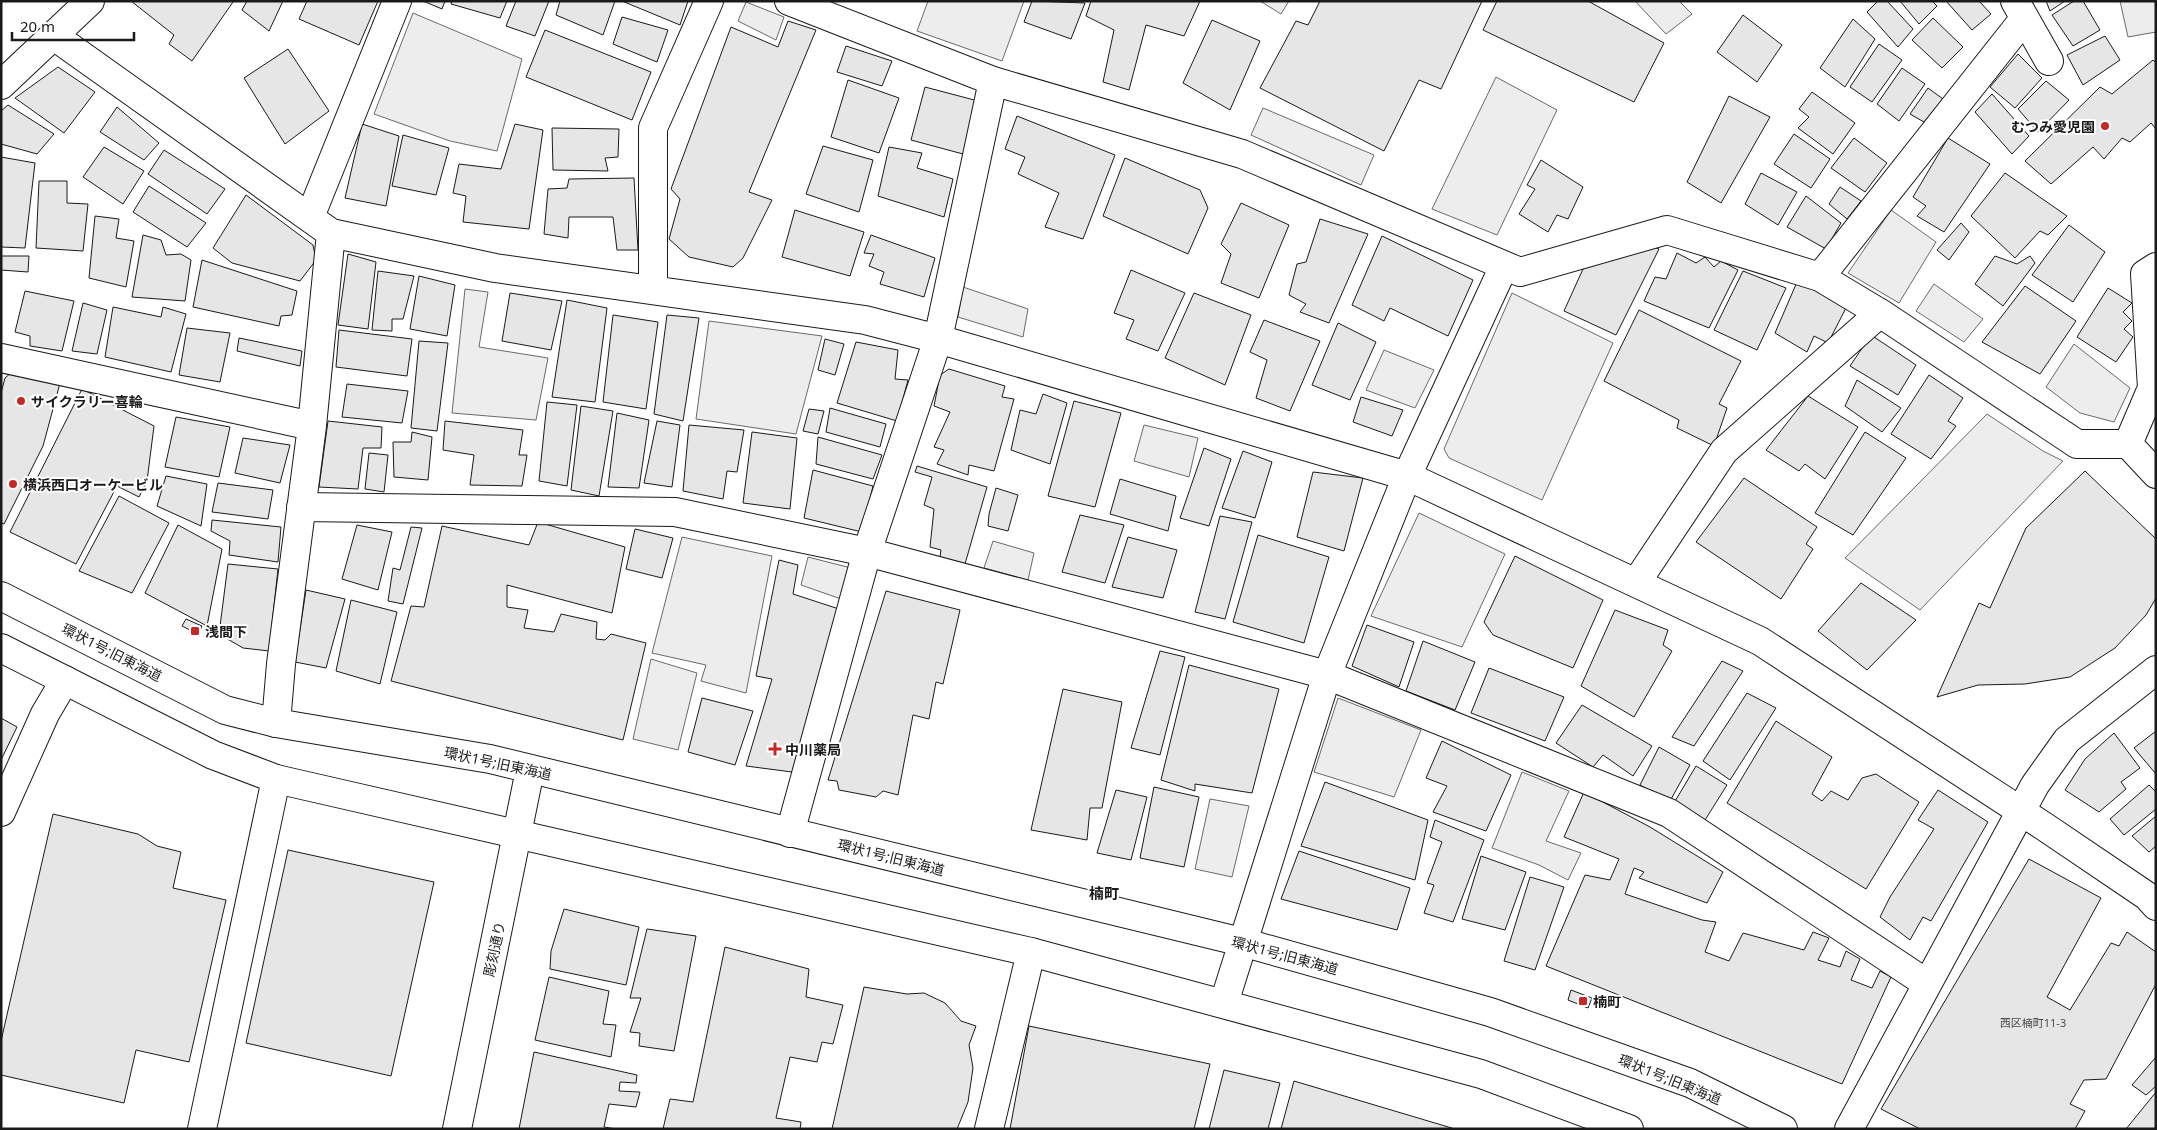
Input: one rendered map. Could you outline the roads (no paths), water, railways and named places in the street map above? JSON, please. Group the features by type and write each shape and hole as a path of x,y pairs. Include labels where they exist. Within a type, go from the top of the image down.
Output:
{"street":[{"path":"1,85 90,1"},
{"path":"276,723 281,664 312,426 320,225 397,1"},
{"path":"653,290 653,128 709,1"},
{"path":"789,1 993,81 1242,154 1520,272 1667,230 1820,277 1880,313 2077,444 2128,444 2156,474"},
{"path":"1820,277 2020,10 2049,60"},
{"path":"54,36 320,225 495,268 865,320 938,338 1407,476 1760,641 2022,812 2147,896 2156,906"},
{"path":"790,833 867,552 938,338 993,81"},
{"path":"1224,1003 1327,675 1407,476 1504,266"},
{"path":"2128,444 2152,388 2144,274 2156,267"},
{"path":"1636,583 1724,451 1880,313"},
{"path":"1,358 312,426"},
{"path":"301,507 675,512 867,552 1327,675 1669,813 1926,983"},
{"name":"環状1号;旧東海道","path":"1,596 225,710 276,723 490,759 1242,942 1490,1012 1690,1083 1783,1129"},
{"path":"1,648 213,755 276,779 1031,952 1481,1074 1629,1129"},
{"path":"1849,1129 1926,983 2022,812 2035,785 2067,740 2156,670"},
{"path":"1,812 45,714 65,680"},
{"name":"彫刻通り","path":"457,1129 530,770"},
{"path":"202,1129 276,779"},
{"path":"989,1129 1031,952"}],"place":[{"name":"むつみ愛児園","path":"2105,126"},
{"name":"サイクラリー喜輪","path":"21,401"},
{"name":"横浜西口オーケービル","path":"13,484"},
{"name":"浅間下","path":"195,631"},
{"name":"中川薬局","path":"775,749"},
{"name":"楠町","path":"1583,1001"}],"district":[{"name":"楠町","path":"1104,893"}]}
